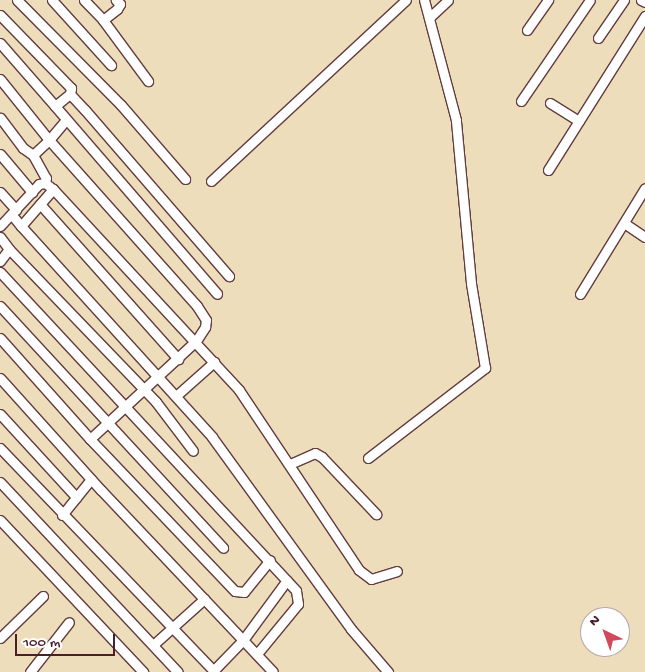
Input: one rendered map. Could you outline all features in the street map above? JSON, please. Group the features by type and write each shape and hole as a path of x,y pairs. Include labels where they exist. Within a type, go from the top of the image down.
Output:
{"street":[{"path":"17,0 121,105 185,179"},
{"path":"52,0 111,65"},
{"path":"84,0 103,20 148,81"},
{"path":"103,20 120,4 116,0"},
{"path":"211,181 406,0"},
{"path":"368,458 485,368 471,283 456,120 431,16 424,0"},
{"path":"431,16 448,0"},
{"path":"527,30 548,0"},
{"path":"522,101 590,0"},
{"path":"598,38 624,0"},
{"path":"641,0 645,2"},
{"path":"0,14 70,88 70,94 117,143 229,276"},
{"path":"548,170 645,16"},
{"path":"0,42 217,294"},
{"path":"0,79 49,140 202,314 205,327 196,341 125,409 90,439"},
{"path":"55,106 70,94"},
{"path":"550,102 579,121"},
{"path":"0,118 23,148 33,154 46,178 45,183"},
{"path":"33,154 49,140 66,120"},
{"path":"0,154 32,192"},
{"path":"0,226 39,184 45,183 53,189 196,341 239,390 290,464 346,554 362,574 376,580 397,571"},
{"path":"21,226 53,189"},
{"path":"580,294 645,189"},
{"path":"0,192 21,226 177,395 232,463 351,629 388,672"},
{"path":"40,204 178,359"},
{"path":"624,223 645,237"},
{"path":"0,237 9,249 144,391 193,451"},
{"path":"0,261 9,249"},
{"path":"0,272 125,409 270,560 299,596 298,604 257,654"},
{"path":"0,306 223,548"},
{"path":"0,338 90,439 235,591 244,592 270,560"},
{"path":"177,395 214,362"},
{"path":"0,378 91,479 273,672"},
{"path":"0,414 76,497"},
{"path":"0,448 62,515 215,671 243,640 287,580"},
{"path":"290,464 315,453 322,457 376,514"},
{"path":"62,515 91,479"},
{"path":"0,482 178,672"},
{"path":"0,520 143,672"},
{"path":"0,638 42,596"},
{"path":"153,645 204,599"},
{"path":"30,672 69,622"}]}
